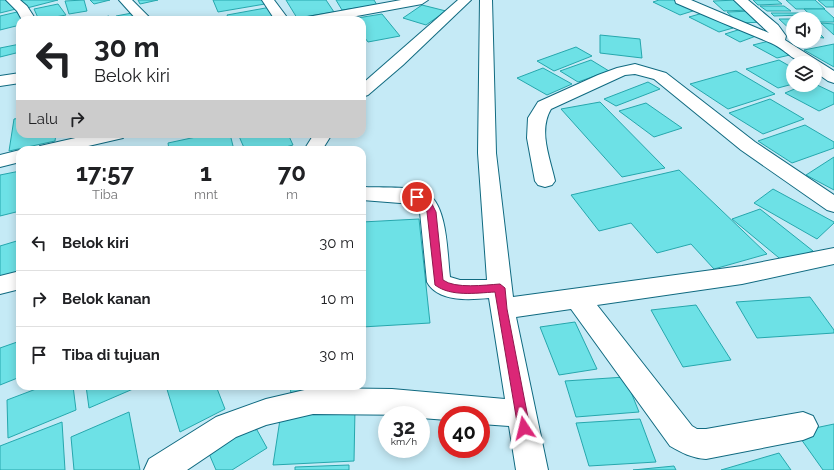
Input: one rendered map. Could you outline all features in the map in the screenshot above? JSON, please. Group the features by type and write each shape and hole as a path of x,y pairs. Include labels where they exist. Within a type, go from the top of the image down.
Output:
{"street":[{"path":"12,0 22,9 26,16"},
{"path":"125,0 141,16"},
{"path":"268,0 279,16"},
{"path":"335,16 422,0"},
{"path":"459,0 486,0 487,152 501,298 532,470"},
{"path":"366,89 465,0"},
{"path":"680,0 778,42 800,56"},
{"path":"740,0 773,28 779,36 778,42"},
{"path":"544,181 536,138 537,118 544,106 604,78 622,71 635,69 660,76 748,146 834,205"},
{"path":"822,70 834,78"},
{"path":"366,76 385,72"},
{"path":"0,81 16,79"},
{"path":"64,146 100,138"},
{"path":"0,161 16,157"},
{"path":"366,194 417,197 426,202 431,212 439,282 446,287 468,289 501,298 577,298 742,275 834,256"},
{"path":"0,285 16,281"},
{"path":"577,298 681,436 694,443 706,444 803,426"},
{"path":"160,470 226,427 266,412 313,401 392,402 521,414"}],"building":[{"path":"0,0 9,0 16,9 0,13"},
{"path":"18,0 58,0 27,8"},
{"path":"84,0 87,11 69,14 65,1"},
{"path":"90,0 110,0 94,4"},
{"path":"138,0 158,0 140,4"},
{"path":"213,0 262,0 265,4 218,12"},
{"path":"286,0 326,0 334,12 309,16 296,16"},
{"path":"336,0 374,0 377,5 342,10"},
{"path":"659,0 674,0 696,10 680,15 653,2"},
{"path":"738,0 749,10 724,11 713,1"},
{"path":"753,0 777,0 782,4 758,5"},
{"path":"786,0 815,0 825,9 796,9"},
{"path":"818,0 834,0 834,7 826,7"},
{"path":"58,4 66,15 37,16 34,9"},
{"path":"422,5 446,11 426,25 403,18"},
{"path":"760,6 784,6 791,11 767,11"},
{"path":"271,7 278,16 227,16"},
{"path":"804,9 824,9 834,18 834,22 822,22 822,12 807,12"},
{"path":"752,11 765,22 739,23 727,12"},
{"path":"17,12 20,16 16,16 16,26 0,30 0,16"},
{"path":"132,13 134,16 116,16"},
{"path":"703,13 733,28 719,32 689,17"},
{"path":"771,13 786,13 786,16 774,16"},
{"path":"382,14 400,36 368,42 366,39 366,17"},
{"path":"779,19 786,19 786,26"},
{"path":"822,23 834,24 834,35 822,24"},
{"path":"741,29 756,36 740,42 725,34"},
{"path":"600,35 640,39 642,58 600,53"},
{"path":"769,41 794,54 777,58 753,45"},
{"path":"834,44 834,67 822,60 822,56 815,56 804,50 822,48 822,46"},
{"path":"16,45 16,53 0,57 0,48"},
{"path":"576,47 592,56 554,71 537,61"},
{"path":"591,60 609,71 578,82 560,71"},
{"path":"779,60 786,64 786,86 778,88 746,69"},
{"path":"543,68 572,84 547,95 517,78"},
{"path":"736,71 775,94 728,109 690,84"},
{"path":"648,82 660,89 616,106 604,99"},
{"path":"822,87 834,93 834,104 819,111 785,93 822,92"},
{"path":"770,99 804,119 763,134 729,113"},
{"path":"600,102 665,168 622,177 561,109"},
{"path":"646,103 682,128 654,137 619,111"},
{"path":"14,119 16,119 16,138 55,138 55,141 32,146 16,146 16,149 9,151"},
{"path":"805,125 834,142 834,148 792,163 758,141"},
{"path":"191,138 231,138 233,146 168,146 168,143"},
{"path":"240,138 290,138 293,145 289,146 243,146"},
{"path":"834,157 834,190 806,175"},
{"path":"679,170 767,254 714,269 691,244 657,253 631,223 599,231 571,195"},
{"path":"16,172 16,212 0,216 0,175"},
{"path":"773,189 834,223 817,239 754,203"},
{"path":"760,209 813,251 784,262 732,219"},
{"path":"419,219 430,323 366,327 366,222"},
{"path":"16,241 16,275 0,280 0,246"},
{"path":"810,297 834,330 834,333 757,338 736,302"},
{"path":"696,305 731,360 683,367 651,310"},
{"path":"575,322 597,369 559,375 540,327"},
{"path":"16,342 16,379 0,385 0,348"},
{"path":"625,377 639,412 576,417 565,381"},
{"path":"33,390 74,390 76,410 8,438 7,400"},
{"path":"87,390 131,390 89,408"},
{"path":"167,390 218,390 225,409 180,432"},
{"path":"290,390 306,390 291,394"},
{"path":"355,409 354,461 273,465 281,413"},
{"path":"129,412 140,470 74,470 71,437"},
{"path":"640,419 656,462 589,466 576,423"},
{"path":"252,421 267,448 232,470 216,470 207,449"},
{"path":"62,422 65,470 0,470 0,446"},
{"path":"834,424 834,470 823,470 796,432"},
{"path":"779,453 791,470 721,470"},
{"path":"349,465 349,470 295,470 295,467"},
{"path":"674,466 676,470 633,470"}],"route":[{"path":"417,197 426,202 431,212 439,282 446,287 468,289 500,288 502,309 524,428"}]}
